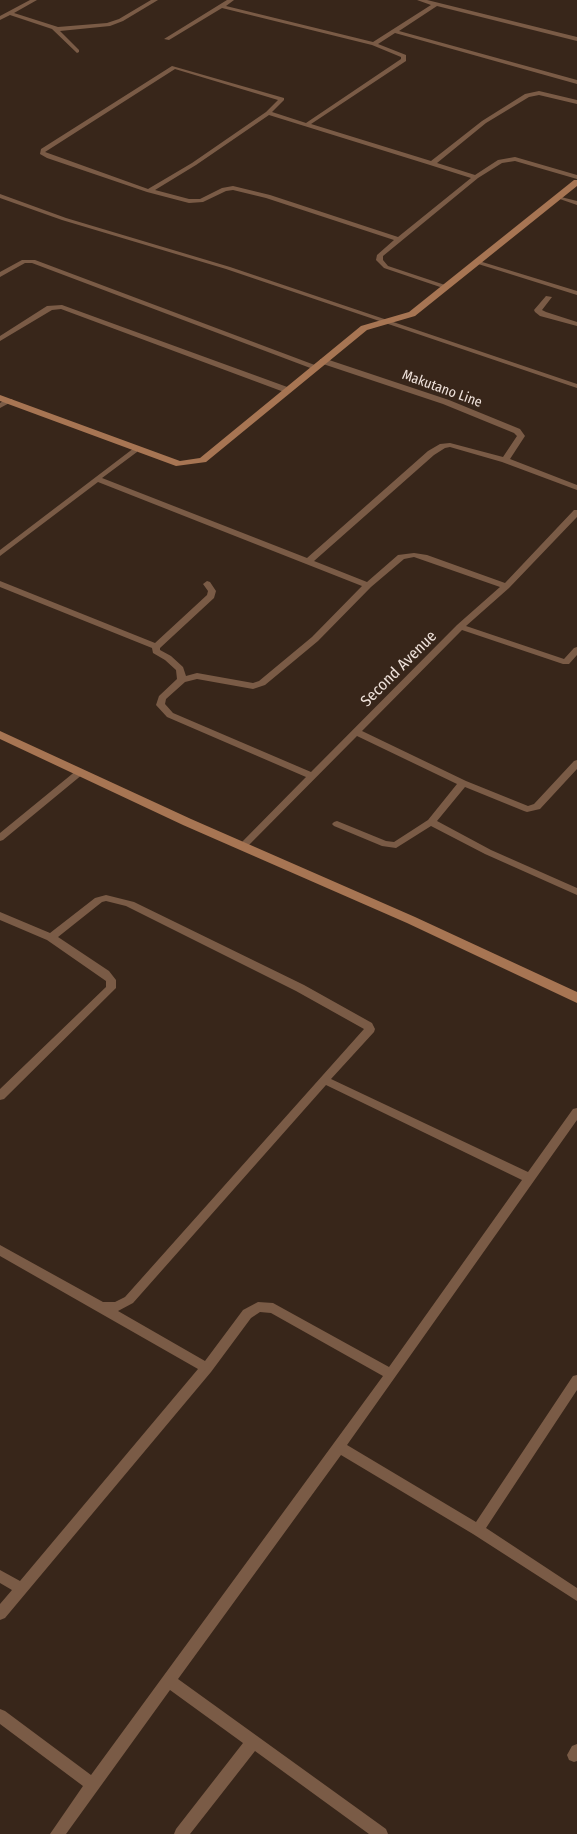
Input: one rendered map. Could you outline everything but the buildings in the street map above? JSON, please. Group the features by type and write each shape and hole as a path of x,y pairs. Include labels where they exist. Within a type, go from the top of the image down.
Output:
{"street":[{"path":"0,18 34,0"},
{"path":"10,13 54,28 111,25 155,0"},
{"path":"166,39 231,0"},
{"path":"420,0 577,39"},
{"path":"374,44 436,4"},
{"path":"221,6 374,44 405,58 306,125"},
{"path":"54,28 77,51"},
{"path":"394,31 577,82"},
{"path":"149,191 194,164 268,113 282,99 174,68 42,150 44,156 149,191 194,202 233,188 268,196 397,239"},
{"path":"432,164 484,122 527,95 539,93 577,102"},
{"path":"268,113 476,177"},
{"path":"446,287 386,267 380,263 380,255 397,239 423,221 476,177 500,161 509,159 577,177"},
{"path":"3,402 134,450 179,464 203,460 364,328 412,314 577,182"},
{"path":"0,196 64,219 184,254 577,386"},
{"path":"559,197 577,203"},
{"path":"0,275 24,261 33,261 319,364"},
{"path":"477,262 577,293"},
{"path":"548,297 538,310 542,314 577,324"},
{"path":"0,339 50,308 62,307 287,390"},
{"name":"Makutano Line","path":"319,364 446,402 517,431 521,436 505,460"},
{"path":"308,562 431,453 442,446 450,445 505,460 577,488"},
{"path":"0,554 134,450"},
{"path":"97,479 368,585"},
{"name":"Second Avenue","path":"242,847 460,627 506,586 577,512"},
{"path":"312,776 170,715 160,705 166,694 182,680 197,676 253,686 262,683 315,639 368,585 401,557 414,555 506,586"},
{"path":"0,584 156,647 156,651 168,658 180,669 182,680"},
{"path":"156,647 211,596 212,591 208,584"},
{"path":"460,627 577,667"},
{"path":"566,662 577,650"},
{"path":"357,732 463,783 527,809 532,809 549,794 577,763"},
{"path":"0,735 242,847 411,920 577,998"},
{"path":"0,838 80,772"},
{"path":"337,824 391,845 404,842 431,822 463,783"},
{"path":"431,822 488,852 577,892"},
{"path":"50,938 99,900 106,898 118,900 130,904 291,984 370,1028 129,1300 116,1308 101,1307"},
{"path":"0,1096 111,988 111,980 105,974 50,938 2,920"},
{"path":"324,1080 529,1178"},
{"path":"57,1834 339,1447 576,1114"},
{"path":"0,1250 207,1368"},
{"path":"0,1614 207,1368 247,1314 258,1307 273,1308 391,1374"},
{"path":"478,1530 577,1380"},
{"path":"339,1447 478,1530 577,1595"},
{"path":"0,1576 21,1589"},
{"path":"169,1681 381,1834"},
{"path":"0,1716 93,1785"},
{"path":"182,1834 252,1742"}]}
